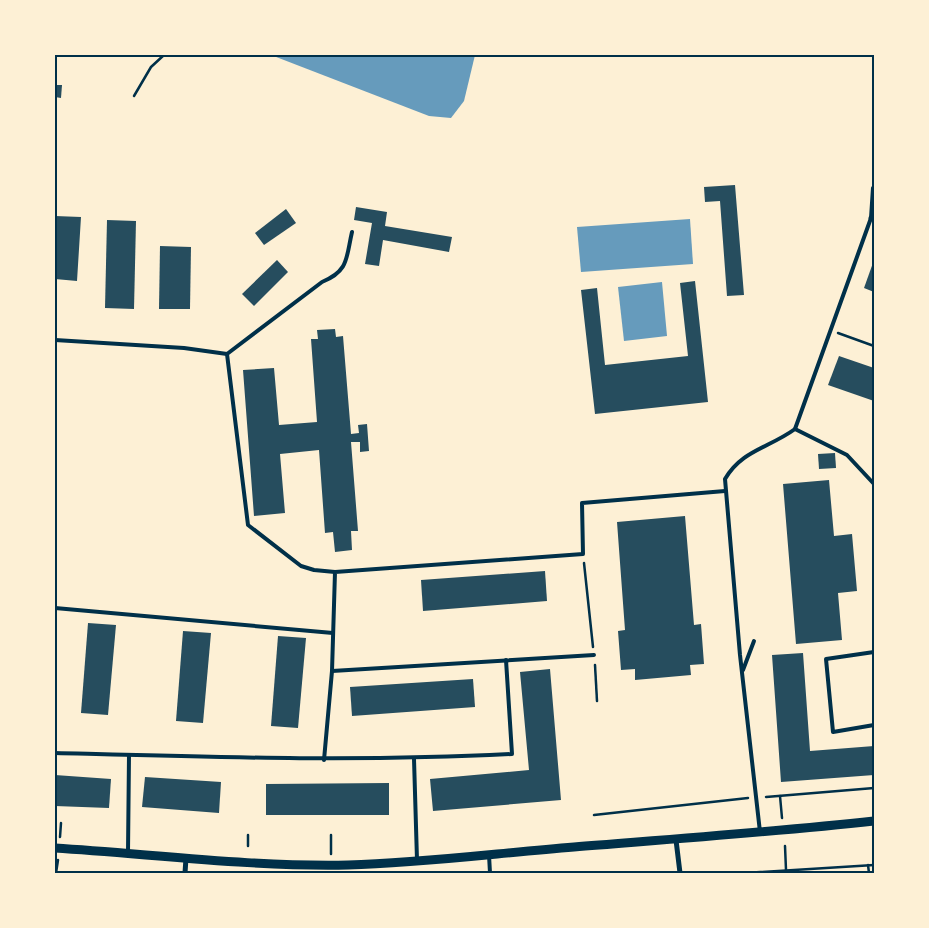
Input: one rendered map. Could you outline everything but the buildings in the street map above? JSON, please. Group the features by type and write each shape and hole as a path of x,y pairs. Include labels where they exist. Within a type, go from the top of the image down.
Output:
{"street":[{"path":"55,848 186,858 346,865 417,862 489,854 676,840 874,821"},
{"path":"676,840 680,873"},
{"path":"185,873 186,858"}],"lane":[{"path":"760,832 742,672 725,479 731,469 746,455 782,438 795,429 873,218 873,188"},
{"path":"55,340 187,348 227,354 322,282 337,276 344,265 352,232"},
{"path":"227,354 248,525 301,566 314,570 335,572 583,554 582,503 725,491"},
{"path":"795,429 847,456 874,484"},
{"path":"324,760 332,671 335,572"},
{"path":"55,608 333,633"},
{"path":"742,672 754,642"},
{"path":"874,652 826,660 833,732 874,725"},
{"path":"332,671 594,655"},
{"path":"55,753 324,760 414,759 512,754 506,660"},
{"path":"128,853 129,755"},
{"path":"414,759 417,862"},
{"path":"489,854 490,873"}],"path":[{"path":"134,96 151,67 164,55"},
{"path":"832,331 874,346"},
{"path":"583,554 597,701"},
{"path":"594,815 874,788"},
{"path":"780,796 782,818"},
{"path":"248,835 248,846"},
{"path":"785,846 786,870"},
{"path":"868,865 869,873"},
{"path":"745,873 874,865"}],"water":[{"path":"271,55 475,55 464,101 451,118 429,116"},
{"path":"690,219 693,264 581,272 577,227"},
{"path":"662,282 667,336 624,341 618,287"}]}
